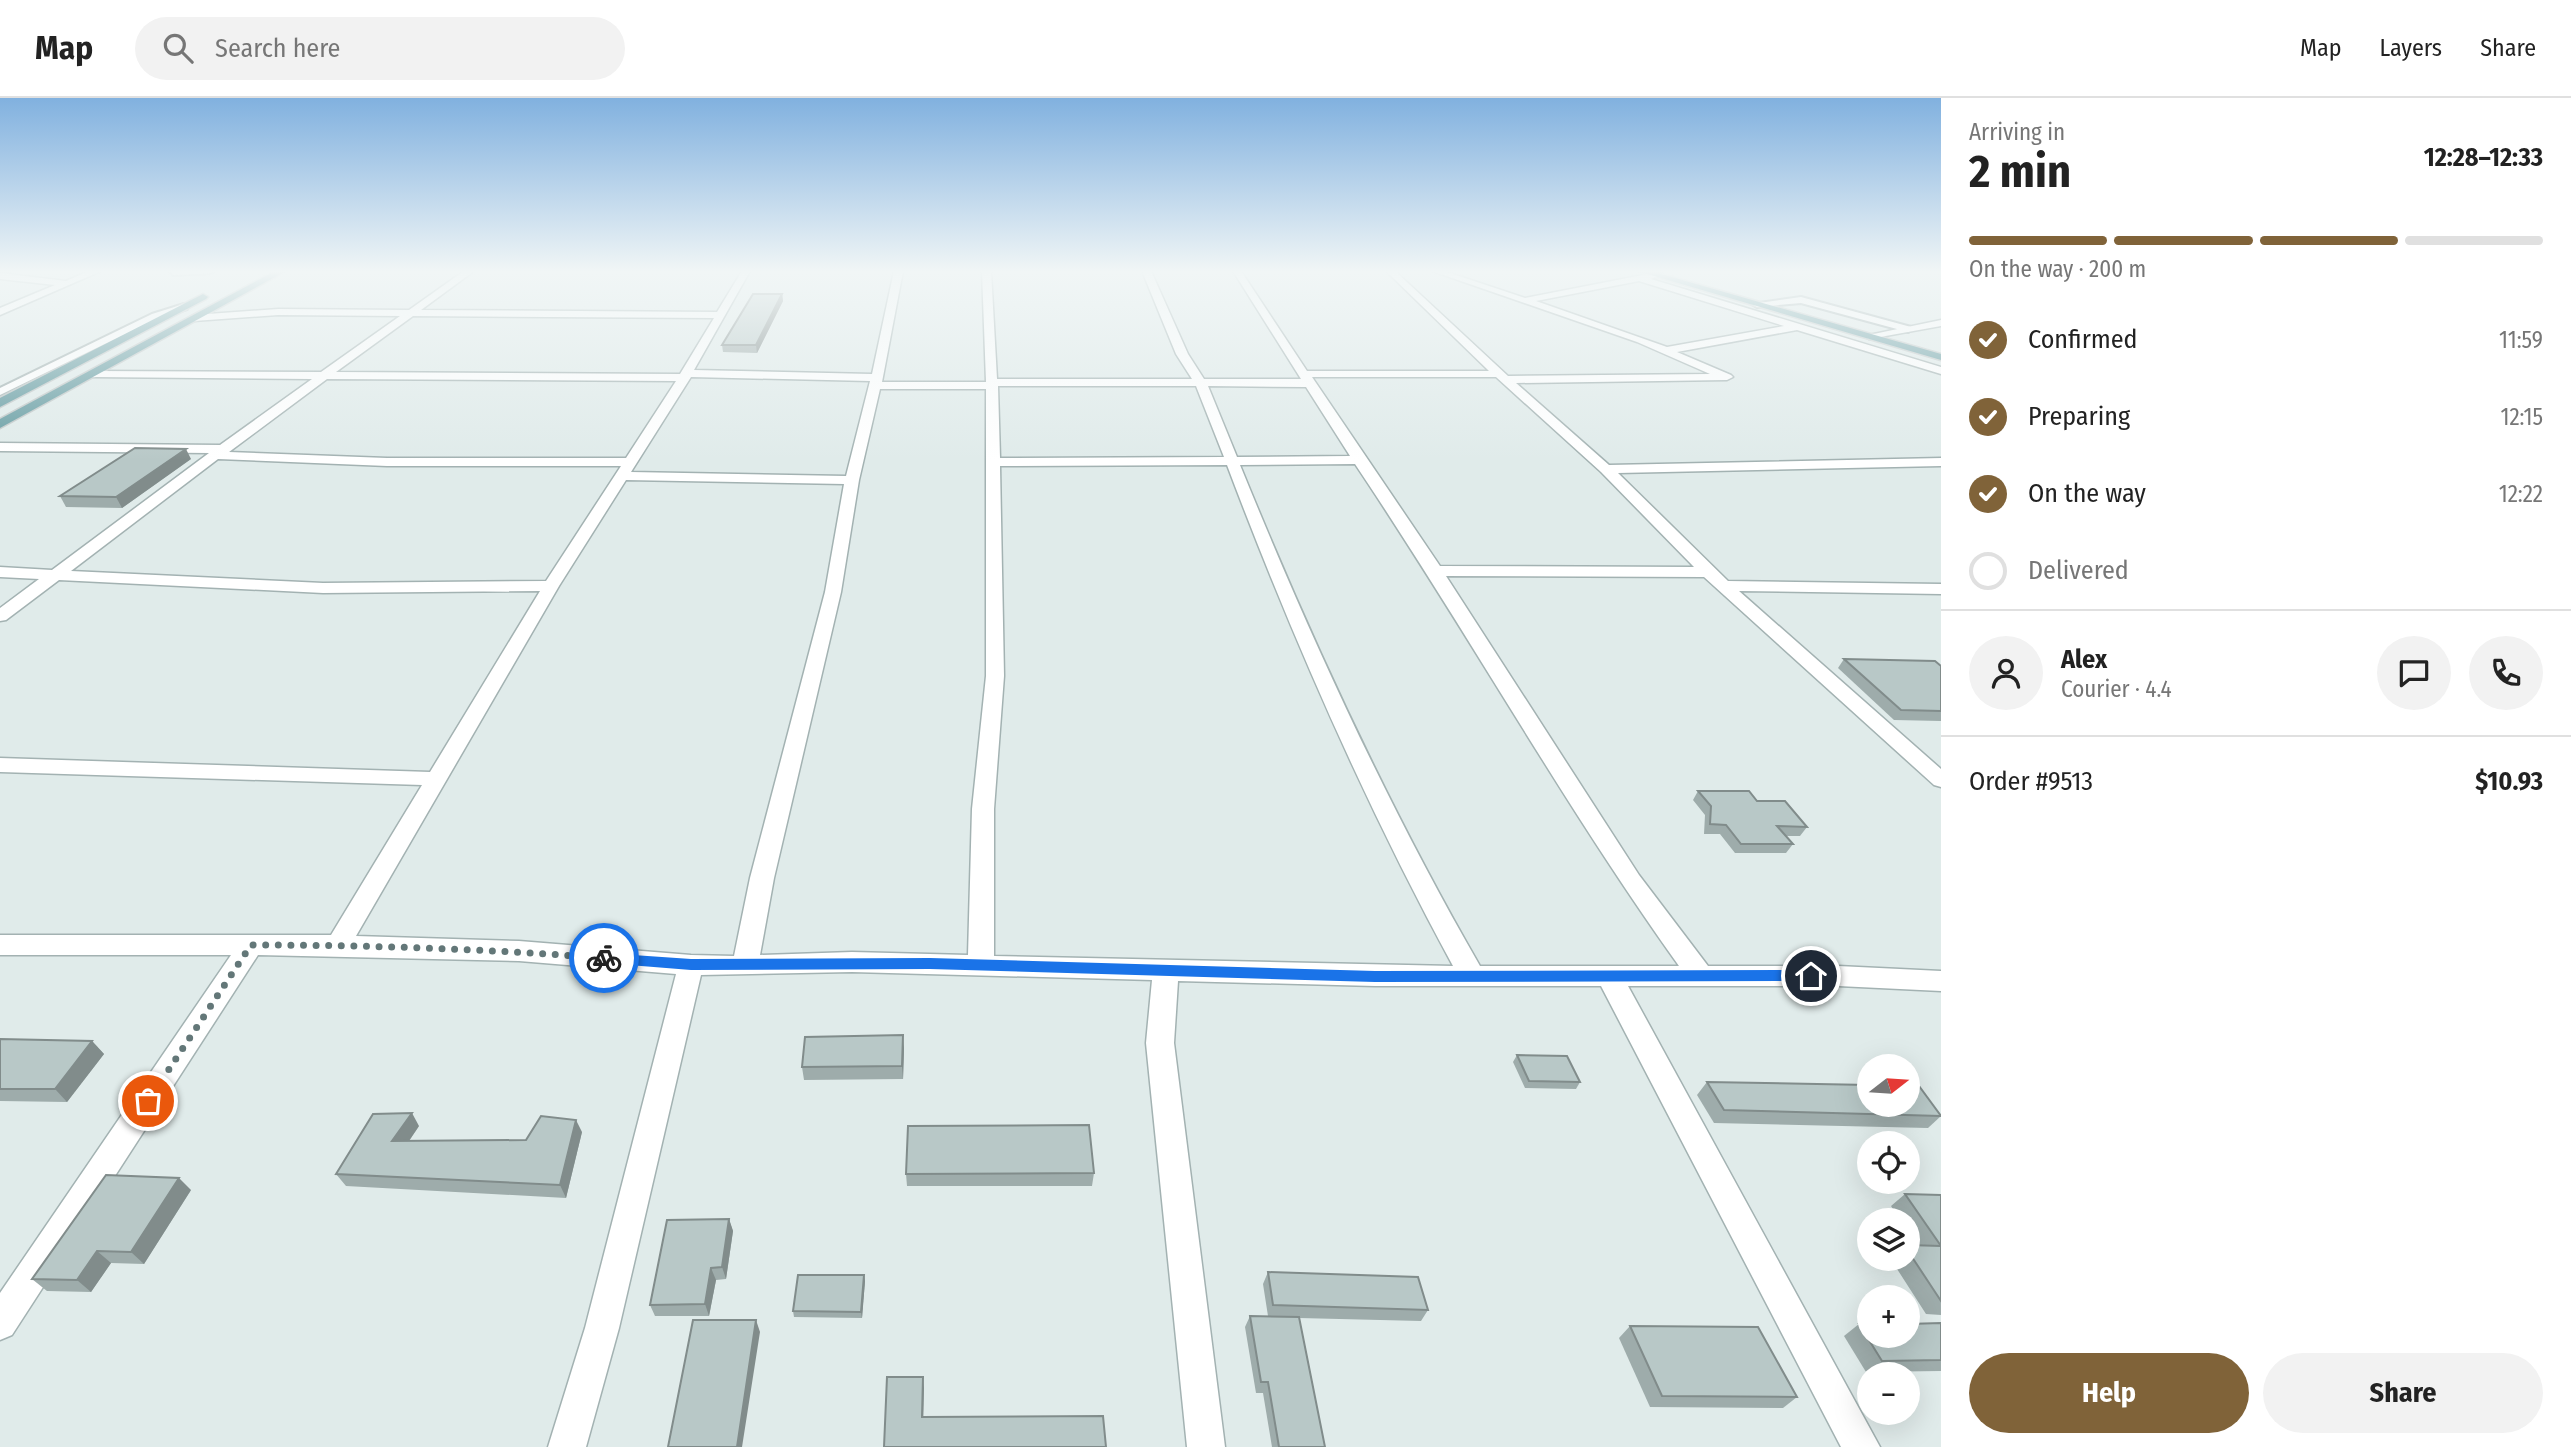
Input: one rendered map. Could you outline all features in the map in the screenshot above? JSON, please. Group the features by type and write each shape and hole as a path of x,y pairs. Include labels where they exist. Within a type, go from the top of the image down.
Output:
{"main road":[{"path":"0,403 132,334"},
{"path":"0,424 165,334"},
{"path":"1861,334 1941,358"}],"street":[{"path":"0,616 382,334"},
{"path":"338,945 551,586 710,334"},
{"path":"745,965 762,878 832,592 852,480 886,334"},
{"path":"981,964 983,809 995,676 989,334"},
{"path":"1173,334 1201,384 1295,620 1355,752 1436,913 1471,974"},
{"path":"1277,334 1435,571 1624,870 1701,976"},
{"path":"1457,334 1606,469 1708,572 1941,780"},
{"path":"92,374 686,375 992,384 1201,384 1306,379 1502,377 1727,377 1667,350 1621,334"},
{"path":"1667,350 1758,334"},
{"path":"1827,334 1941,371"},
{"path":"1869,336 1880,334"},
{"path":"0,447 219,452 387,462 627,469 852,480"},
{"path":"993,462 1359,460"},
{"path":"1606,469 1941,462"},
{"path":"1435,571 1708,572"},
{"path":"0,572 323,587 551,586"},
{"path":"1724,586 1941,589"},
{"path":"0,765 438,779"},
{"path":"0,1323 251,945"},
{"path":"0,946 338,945 519,951 691,965 852,962 1375,976 1838,976 1941,981"},
{"path":"567,1447 602,1328 691,965"},
{"path":"1166,971 1160,1043 1206,1447"},
{"path":"1609,976 1861,1447"}],"lane":[{"path":"0,392 118,334"}],"building":[{"path":"729,334 762,334 756,345 722,345"},
{"path":"135,448 186,449 116,497 60,496"},
{"path":"1844,659 1935,661 1941,666 1941,711 1901,710"},
{"path":"1698,791 1749,791 1757,801 1785,801 1807,827 1777,826 1793,844 1741,844 1726,825 1710,824 1711,806"},
{"path":"903,1035 902,1066 802,1067 805,1037"},
{"path":"0,1039 92,1041 55,1089 0,1089"},
{"path":"1517,1055 1567,1056 1580,1082 1529,1081"},
{"path":"1707,1082 1857,1085 1857,1114 1724,1110"},
{"path":"1920,1087 1941,1116 1920,1115"},
{"path":"412,1113 392,1141 526,1140 541,1116 576,1120 560,1185 336,1174 373,1114"},
{"path":"1089,1125 1094,1173 906,1174 908,1126"},
{"path":"106,1175 179,1178 131,1252 97,1251 77,1280 32,1279"},
{"path":"1905,1194 1941,1195 1941,1246 1920,1216 1920,1208 1915,1208"},
{"path":"729,1219 722,1267 711,1268 705,1304 650,1305 667,1220"},
{"path":"1920,1245 1941,1246 1941,1301 1920,1269"},
{"path":"1268,1272 1418,1277 1428,1310 1273,1305"},
{"path":"798,1275 864,1275 861,1312 793,1311"},
{"path":"1250,1316 1299,1317 1325,1447 1279,1447 1268,1382 1261,1382"},
{"path":"693,1320 756,1320 737,1447 668,1447"},
{"path":"1941,1323 1941,1360 1882,1361 1874,1348 1920,1348 1920,1324"},
{"path":"1630,1326 1758,1327 1797,1397 1662,1396"},
{"path":"887,1377 923,1377 922,1417 1103,1416 1106,1447 884,1447"}],"way so far":[{"path":"148,1101 251,945 519,951 604,958"}],"route":[{"path":"604,958 691,965 930,963 1375,976 1811,976"}]}
